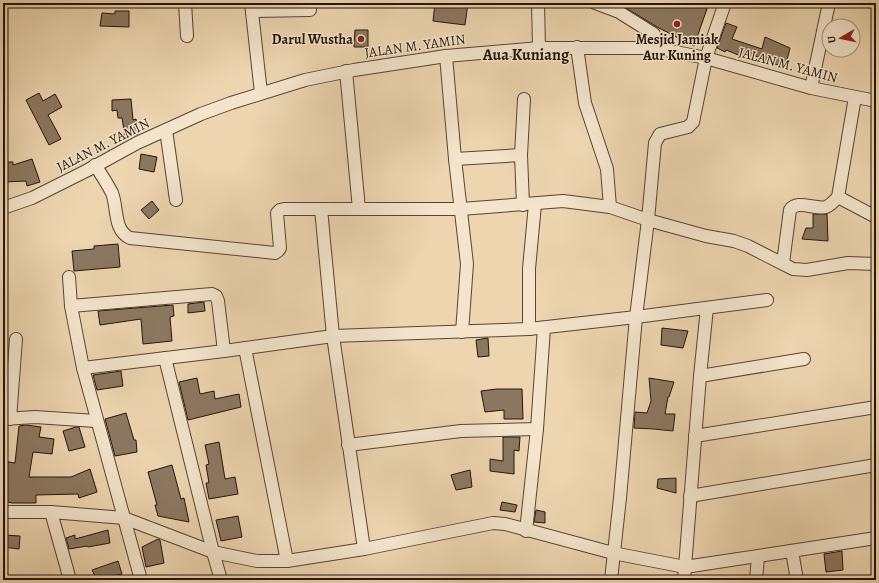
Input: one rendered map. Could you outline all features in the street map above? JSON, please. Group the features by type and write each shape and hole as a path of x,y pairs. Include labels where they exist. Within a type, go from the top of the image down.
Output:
{"street":[{"path":"185,3 187,36"},
{"path":"538,3 539,48"},
{"path":"595,3 619,12 654,34 655,48"},
{"path":"611,580 636,317 648,220 655,143 660,134 688,126 693,122 706,58 725,3"},
{"path":"811,88 829,3"},
{"path":"261,93 251,7 310,10"},
{"path":"577,47 584,103 607,169 610,207"},
{"name":"JALAN M. YAMIN","path":"3,208 32,198 137,143 201,114 261,93 305,80 446,56 539,48 655,48 706,58 811,88 876,101"},
{"path":"446,56 455,159 467,264 462,332"},
{"path":"346,72 359,209"},
{"path":"783,263 791,208 799,205 826,207 838,197 854,97"},
{"path":"524,100 521,155 529,205 529,329"},
{"path":"166,130 176,200"},
{"path":"455,159 521,155"},
{"path":"95,166 114,199 119,228 123,235 130,238 275,253 280,248 277,218 280,210 321,208 461,209 529,205 556,201 610,207 648,220 706,236 741,243 793,269 807,270 848,263 876,264"},
{"path":"838,197 876,217"},
{"path":"321,208 333,336 364,549"},
{"path":"69,277 71,306 82,368 140,580"},
{"path":"71,306 212,294 216,296 218,301 224,351"},
{"path":"82,368 333,336 544,328 767,300"},
{"path":"684,580 700,376 707,308"},
{"path":"526,531 537,429 544,328"},
{"path":"16,339 6,419 35,418 96,421"},
{"path":"245,348 287,561"},
{"path":"165,358 221,580"},
{"path":"700,376 804,359"},
{"path":"695,436 876,407"},
{"path":"348,445 461,431 537,429"},
{"path":"690,496 876,465"},
{"path":"7,512 51,512 124,518 213,552 256,561 287,561 364,549 493,523 505,524 526,531 613,553 685,567 876,538"},
{"path":"51,512 70,580"},
{"path":"792,551 797,580"},
{"path":"756,580 758,557"}],"building":[{"path":"435,3 468,3 465,25 433,21"},
{"name":"Mesjid Jamiak Aur Kuning","path":"616,3 709,3 694,46 657,27"},
{"path":"115,11 129,11 129,27 100,26 102,13 115,14"},
{"path":"726,23 737,27 732,39 762,49 765,37 790,48 785,68 753,55 751,60 717,48"},
{"name":"Darul Wustha","path":"355,30 368,30 368,47 354,47"},
{"path":"39,93 43,101 55,94 62,107 48,115 61,139 49,145 26,100"},
{"path":"131,99 133,120 136,119 138,134 125,137 122,118 118,118 117,110 112,111 112,100"},
{"path":"141,154 157,157 154,172 139,169"},
{"path":"32,159 40,182 27,186 26,181 3,182 3,162 13,162 13,165"},
{"path":"152,201 159,210 149,219 141,210"},
{"path":"813,214 827,214 828,241 802,239 806,228 813,228"},
{"path":"118,244 120,267 74,271 72,251 94,249 94,246"},
{"path":"204,302 205,311 188,313 188,304"},
{"path":"173,305 174,316 170,317 172,341 143,344 141,319 100,325 98,311"},
{"path":"662,328 688,331 683,348 661,345"},
{"path":"488,338 489,356 478,357 476,340"},
{"path":"121,371 123,386 97,390 93,375"},
{"path":"197,378 200,394 214,391 215,399 239,394 241,407 188,420 179,382"},
{"path":"649,378 674,382 668,397 665,414 675,414 673,431 634,428 635,412 647,413 651,401"},
{"path":"497,389 522,389 523,419 504,419 504,410 485,412 481,391"},
{"path":"126,413 134,440 136,440 137,452 115,456 105,419"},
{"path":"26,425 41,427 39,437 54,439 52,454 33,452 29,477 71,477 90,469 97,492 79,498 78,494 36,495 36,503 12,503 3,501 3,461 15,463 19,426"},
{"path":"79,427 85,447 69,451 63,431"},
{"path":"503,437 520,437 519,451 514,450 514,474 490,471 490,459 503,461"},
{"path":"219,442 225,479 235,477 238,494 209,499 206,483 209,483 206,465 209,464 205,445"},
{"path":"172,465 181,499 184,498 189,522 158,516 155,505 157,505 148,472"},
{"path":"470,470 472,487 456,490 451,475"},
{"path":"676,478 676,493 657,488 658,479"},
{"path":"502,502 517,505 515,512 500,510"},
{"path":"536,510 545,512 545,523 534,522"},
{"path":"238,516 242,537 221,541 216,520"},
{"path":"108,530 110,543 69,549 66,538 75,535 75,539"},
{"path":"3,535 20,536 19,549 3,547"},
{"path":"158,539 160,540 164,563 146,567 142,547"},
{"path":"842,551 843,570 826,572 824,554"},
{"path":"118,561 122,574 97,580 92,570"}],"place":[{"name":"Mesjid Jamiak Aur Kuning","path":"677,24"},
{"name":"Darul Wustha","path":"361,39"}],"district":[{"name":"Aua Kuniang","path":"526,55"}]}
